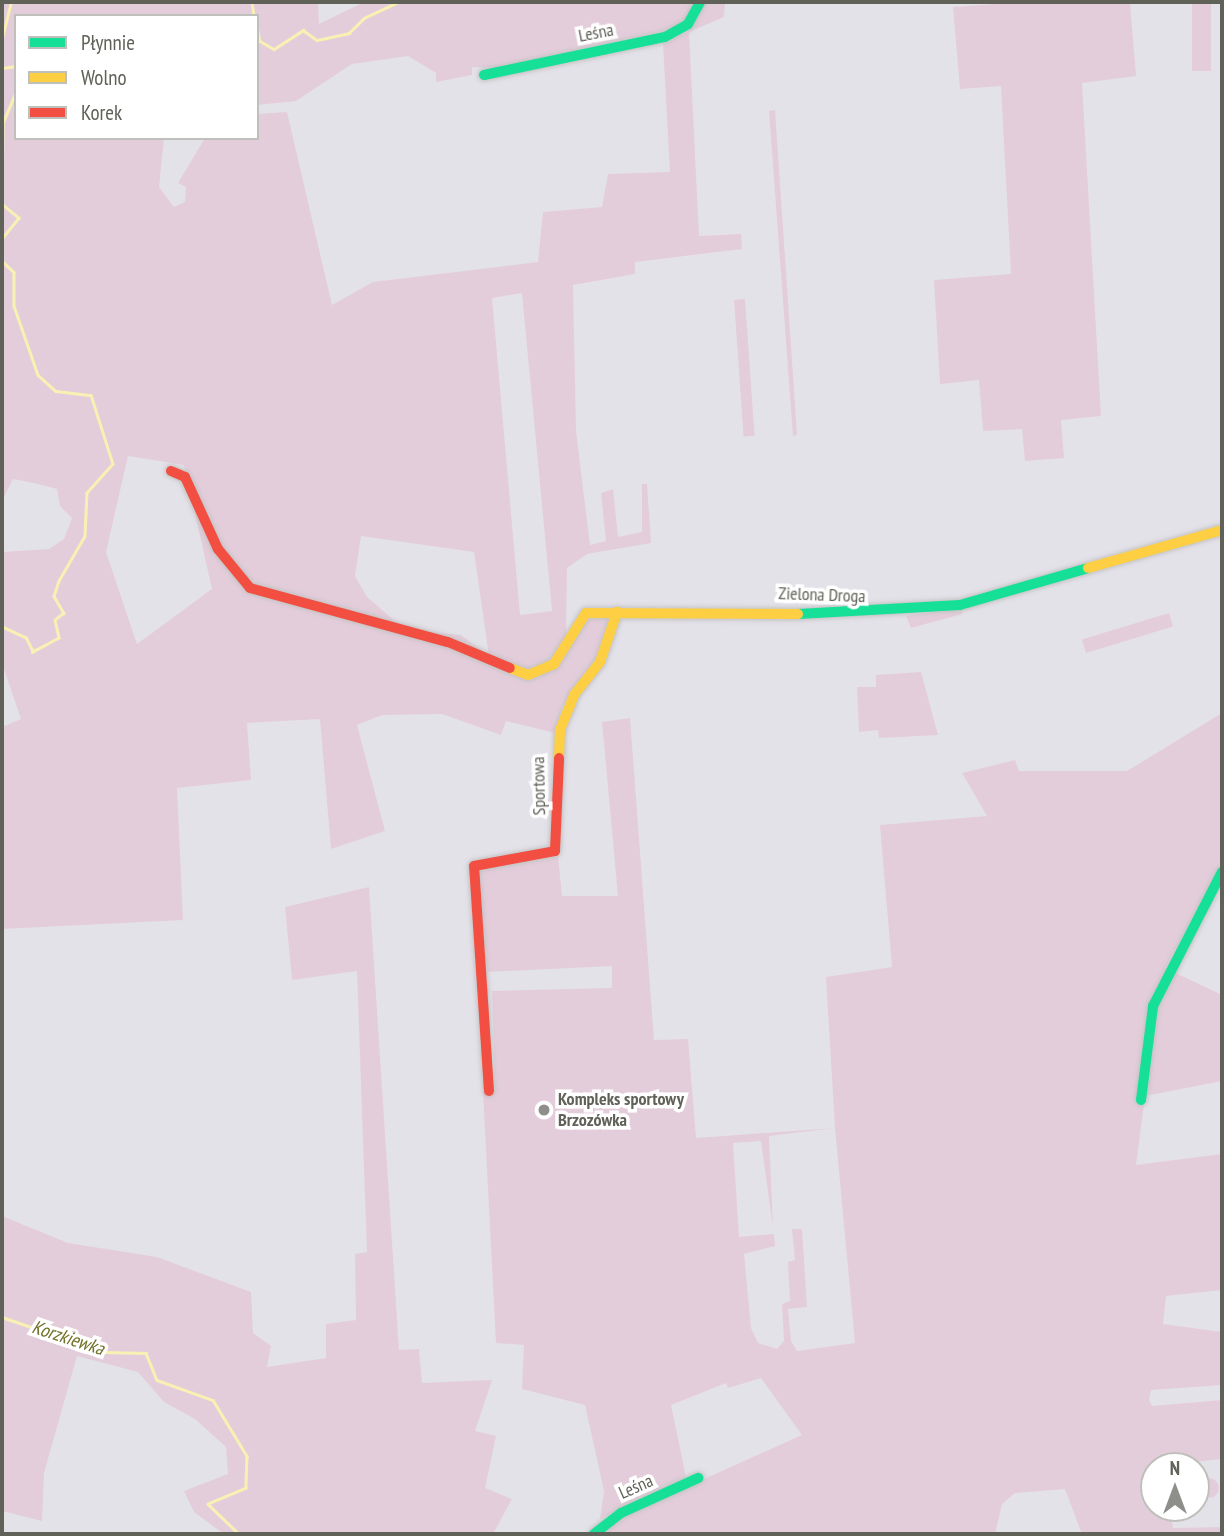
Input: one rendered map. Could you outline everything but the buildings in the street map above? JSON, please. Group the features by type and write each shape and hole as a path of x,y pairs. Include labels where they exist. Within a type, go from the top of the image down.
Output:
{"street":[{"name":"Leśna","path":"484,75 665,37 688,24 700,2"},
{"name":"Zielona Droga","path":"171,471 185,477 218,549 250,588 449,642 528,675 554,664 586,613 868,614 960,605 1222,530"},
{"name":"Sportowa","path":"489,1091 474,866 555,850 560,730 574,695 600,662 617,612"},
{"path":"1141,1100 1153,1006 1222,872"},
{"name":"Leśna","path":"594,1534 621,1513 698,1478"}],"shaded area":[{"path":"2,2 318,2 319,24 364,2 696,2 686,21 664,31 496,68 472,67 472,75 436,82 436,73 408,56 352,64 296,101 259,105 259,14 14,14 14,140 164,140 159,187 174,207 185,202 186,187 178,183 204,140 259,140 259,114 287,112 332,305 373,282 538,262 543,212 602,207 608,174 670,172 663,44 689,31 704,2 725,2 724,17 689,32 699,236 741,234 742,249 635,262 635,274 573,285 576,431 590,545 606,541 601,493 613,489 618,537 642,532 642,484 647,484 651,543 587,554 567,568 566,639 545,666 522,678 557,666 585,616 604,614 609,620 599,655 563,705 555,733 506,721 501,735 442,714 382,715 357,725 385,831 331,849 320,719 247,723 251,780 177,788 183,920 2,929 2,727 21,719 2,663 2,552 49,549 64,539 72,518 60,506 57,489 13,479 2,501","holes":["522,293 552,611 520,615 492,298","128,456 184,465 212,589 137,644 106,552","361,536 474,552 489,656 461,635 416,631 395,621 367,597 355,576"]},
{"path":"1024,2 1130,2 1136,76 1082,83 1101,416 1061,420 1064,458 1025,461 1022,429 983,431 979,380 940,384 934,280 1011,274 1001,86 960,89 953,7"},
{"path":"1192,2 1211,2 1211,71 1192,71"},
{"path":"775,110 797,435 793,436 769,111"},
{"path":"745,299 755,436 744,436 734,300"},
{"path":"962,608 962,614 911,628 906,616"},
{"path":"1169,613 1173,626 1086,653 1082,640"},
{"path":"921,672 938,735 879,738 878,730 859,732 857,687 876,687 876,675"},
{"path":"1222,713 1222,863 1165,968 1222,995 1222,1081 1145,1096 1136,1165 1222,1154 1222,1290 1166,1296 1163,1324 1222,1332 1222,1385 1151,1390 1149,1400 1152,1406 1222,1400 1222,1459 1210,1460 1210,1452 1140,1452 1140,1522 1172,1522 1173,1528 1222,1527 1222,1534 1082,1534 1065,1489 1015,1493 1002,1504 995,1534 598,1534 622,1516 802,1435 761,1378 728,1388 726,1383 671,1405 686,1477 600,1519 604,1491 585,1405 522,1389 524,1345 496,1343 483,1091 495,1089 492,991 612,988 612,966 486,972 479,870 558,856 562,896 618,896 602,722 630,718 654,1040 688,1039 696,1138 835,1128 826,977 892,967 880,825 987,816 962,773 1015,760 1019,771 1127,771","holes":["835,1128 855,1343 797,1351 791,1341 788,1309 807,1307 802,1229 792,1229 795,1260 788,1262 790,1301 782,1304 784,1341 777,1349 758,1343 751,1328 744,1254 775,1246 774,1234 739,1237 733,1143 761,1141 773,1228 769,1136"]},
{"path":"369,887 399,1350 419,1349 422,1383 492,1380 475,1431 496,1436 485,1488 512,1499 493,1534 224,1534 194,1512 184,1491 228,1474 226,1447 195,1419 164,1402 138,1372 77,1356 44,1473 42,1521 2,1511 2,1216 68,1243 157,1257 251,1292 253,1333 271,1346 267,1367 326,1358 326,1324 356,1320 355,1254 367,1252 357,971 292,980 285,907"},
{"path":"1210,1478 1218,1484 1218,1492 1210,1498"}],"waterway":[{"name":"Korzkiewka","path":"2,38 11,2"},
{"name":"Korzkiewka","path":"252,2 254,14"},
{"name":"Korzkiewka","path":"259,36 260,41 274,49 303,30 317,40 349,33 364,18 398,2"},
{"name":"Korzkiewka","path":"2,68 14,66"},
{"name":"Korzkiewka","path":"2,161 3,122 14,97"},
{"name":"Korzkiewka","path":"2,204 19,218 2,239"},
{"name":"Korzkiewka","path":"2,261 14,272 14,306 38,375 56,391 91,395 113,464 87,493 85,536 59,581 54,596 64,613 55,620 59,638 33,652 26,638 2,627"},
{"name":"Korzkiewka","path":"2,1317 104,1352 146,1353 157,1380 213,1400 247,1456 246,1488 208,1504 238,1533 251,1534"}],"traffic: fast":[{"path":"484,75 665,37 688,24 700,2"},
{"path":"798,614 960,605 1088,568"},
{"path":"1141,1100 1153,1006 1222,872"},
{"path":"594,1534 621,1513 698,1478"}],"traffic: slow":[{"path":"1088,568 1222,530"},
{"path":"559,758 560,730 574,695 600,662 617,612"},
{"path":"510,668 528,675 554,664 586,613 798,614"}],"traffic: jam":[{"path":"171,471 185,477 218,549 250,588 448,642 510,668"},
{"path":"489,1091 474,866 555,851 559,758"}],"place":[{"name":"Kompleks sportowy Brzozówka","path":"544,1110"}]}
